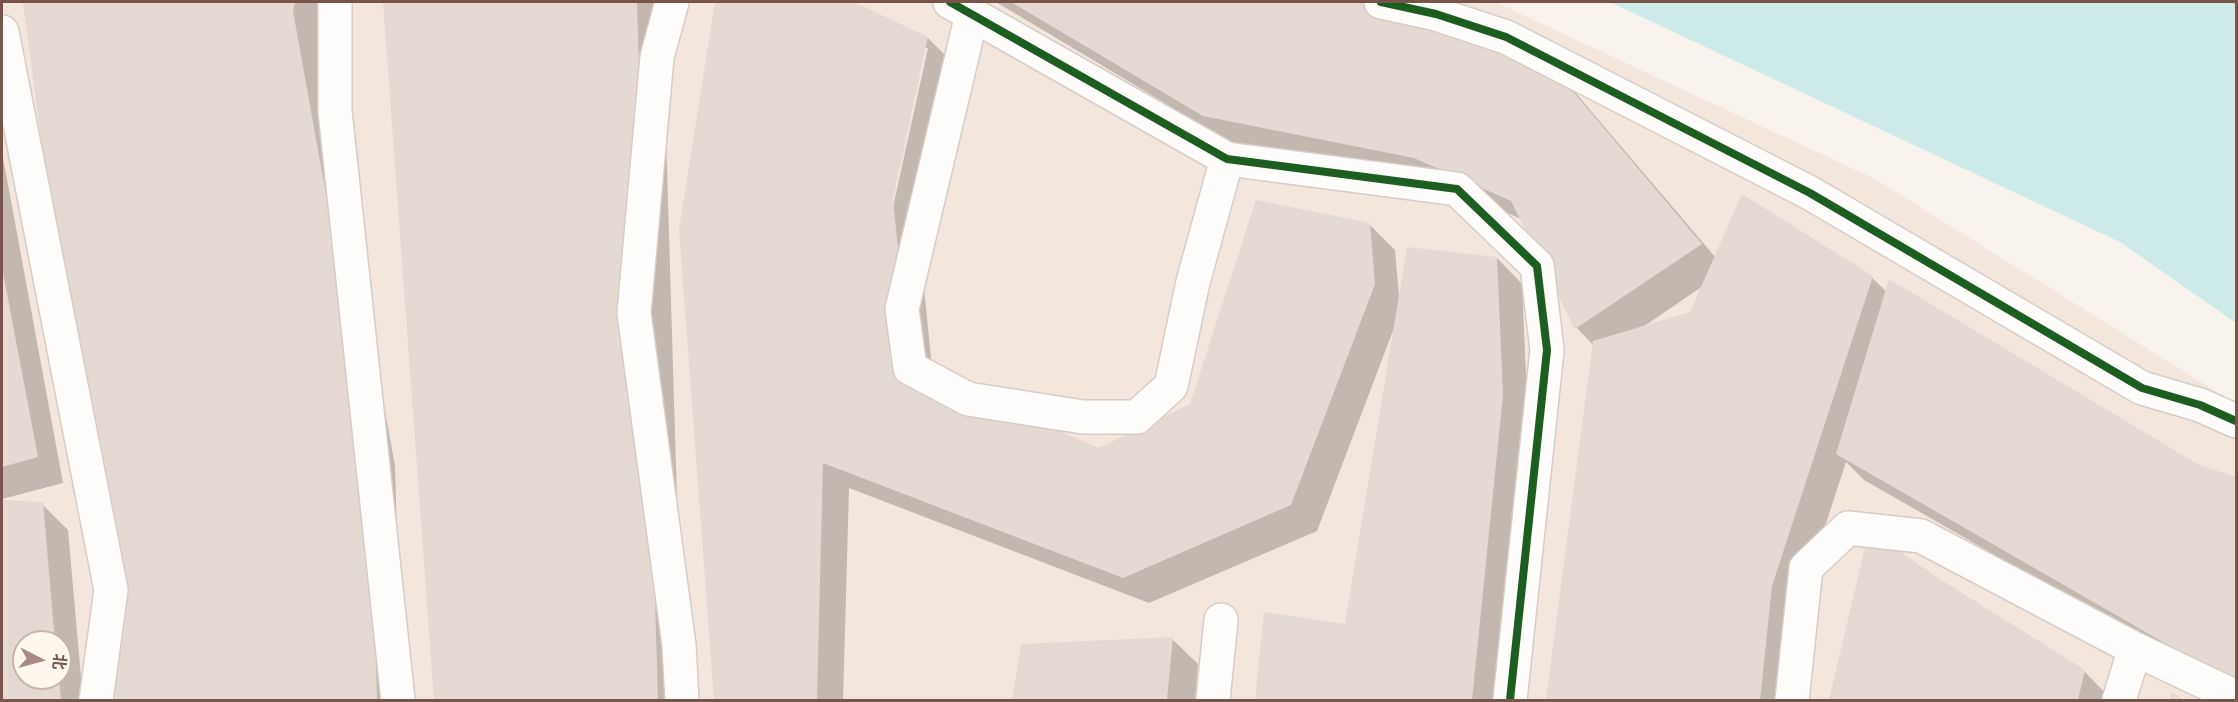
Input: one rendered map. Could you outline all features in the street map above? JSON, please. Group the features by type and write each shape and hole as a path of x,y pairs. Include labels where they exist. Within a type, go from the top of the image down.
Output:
{"street":[{"path":"335,2 335,111 398,700"},
{"path":"672,2 657,57 634,313 679,645 682,700"},
{"path":"1381,2 1436,14 1506,37 1810,193 2142,388 2200,405 2236,421"},
{"path":"1227,159 1193,282 1171,386 1137,417 1083,417 968,399 910,368 902,309 961,8 1227,159 1456,189 1537,266 1547,350 1510,700"},
{"path":"2,32 111,590 96,700"},
{"path":"1792,700 1806,568 1848,528 1921,536 2135,649 2236,697"},
{"path":"1213,700 1221,620"},
{"path":"2118,700 2135,649"}],"shaded area":[{"path":"2,2 1495,2 1875,179 2236,404 2236,700 2,700"}],"water":[{"path":"1610,2 2236,2 2236,323 2120,242"}],"building":[{"path":"23,2 295,2 293,11 370,439 377,700 115,700"},
{"path":"383,2 637,2 658,700 434,700"},
{"path":"715,2 854,2 928,37 893,199 910,368 1099,448 1190,404 1256,200 1370,223 1375,284 1291,505 1123,578 823,463 817,700 714,700 679,230"},
{"path":"1011,2 1373,2 1543,56 1702,244 1575,329 1511,201 1414,158 1203,116"},
{"path":"1742,194 1873,276 1772,586 1760,700 1546,700 1593,341 1690,312"},
{"path":"1407,247 1497,257 1503,395 1472,700 1255,700 1264,612 1345,624"},
{"path":"2,267 38,457 2,467"},
{"path":"1889,279 2199,465 2236,477 2236,684 1836,454"},
{"path":"2,500 43,502 54,630 12,630 12,690 60,690 61,700 2,700"},
{"path":"1869,530 1938,578 2085,670 2078,700 1829,700"},
{"path":"1173,637 1167,700 1012,700 1021,644"},
{"path":"2172,692 2184,700 2169,700"}],"cycle path":[{"path":"950,2 1227,159 1457,189 1537,266 1547,350 1510,700"},
{"path":"1381,2 1436,14 1506,37 1810,193 2142,388 2200,405 2236,421"}]}
